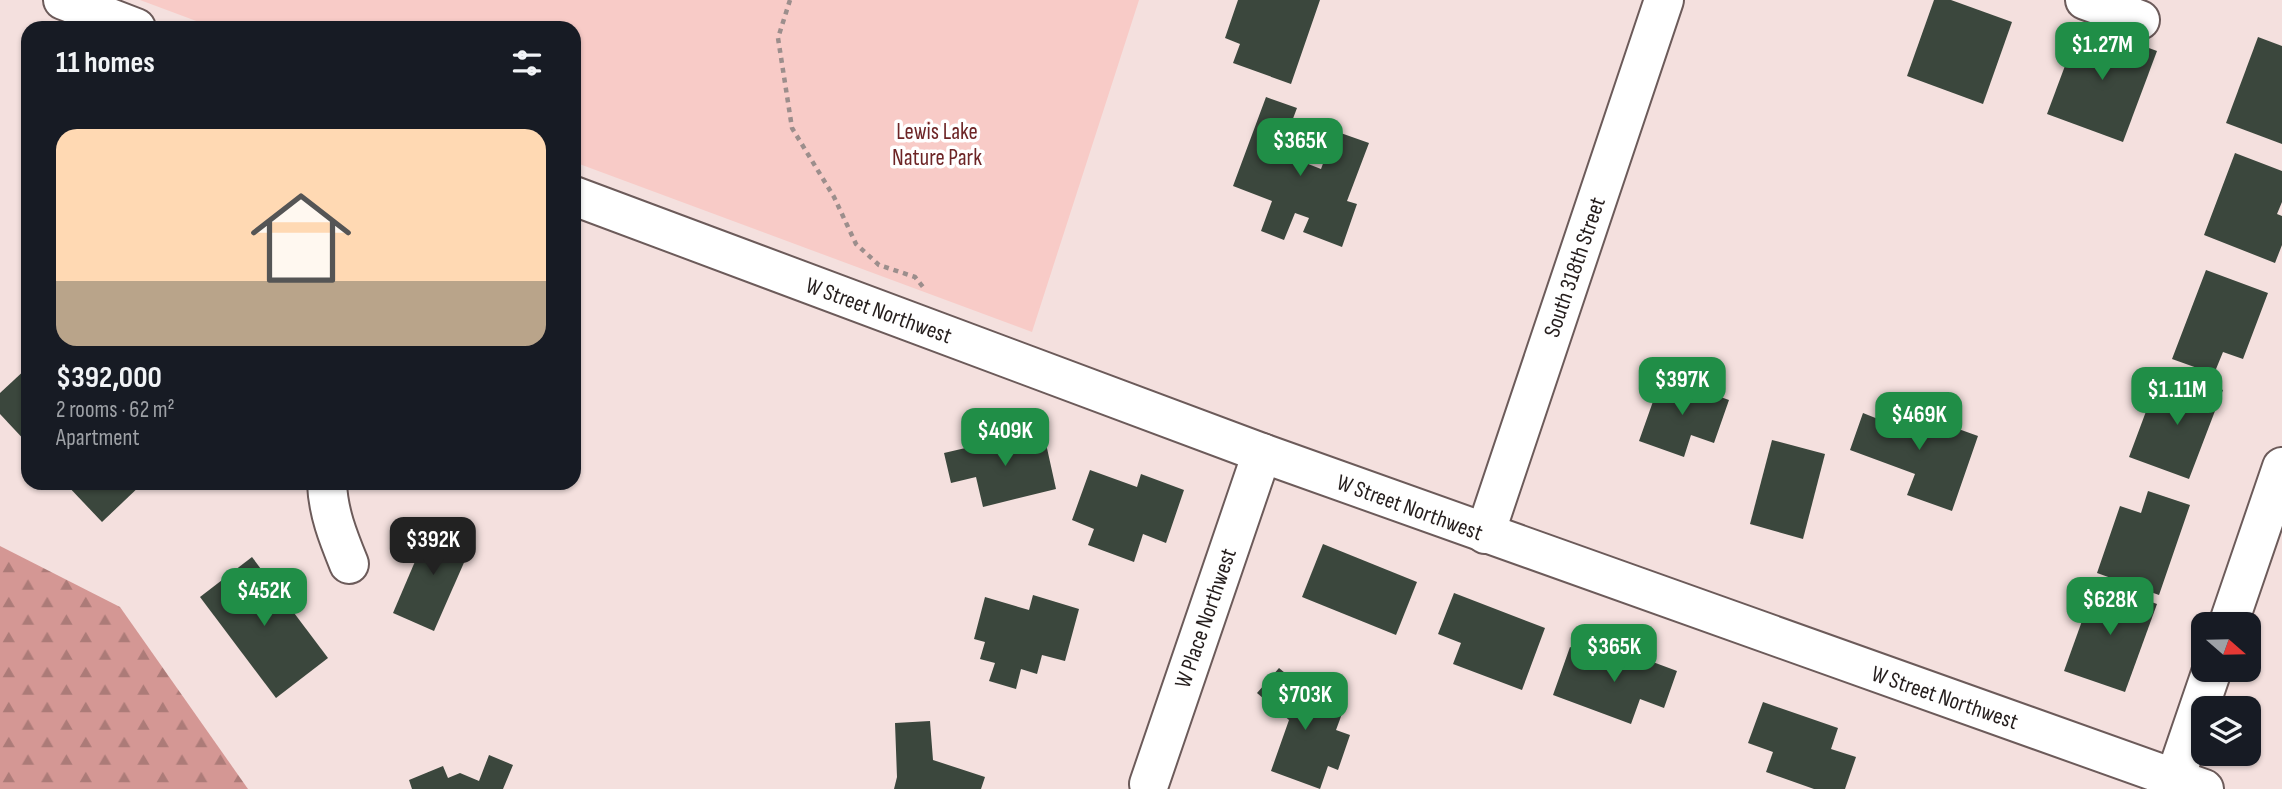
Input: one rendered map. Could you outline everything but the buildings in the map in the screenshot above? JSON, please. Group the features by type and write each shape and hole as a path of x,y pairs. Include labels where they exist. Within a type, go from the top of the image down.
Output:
{"street":[{"path":"63,0 118,21"},
{"name":"South 318th Street","path":"1485,534 1664,0"},
{"path":"2085,0 2140,20"},
{"name":"W Street Northwest","path":"581,199 1485,534 2190,783"},
{"name":"W Place Northwest","path":"1149,784 1262,453"},
{"path":"2232,612 2282,467"},
{"path":"327,490 334,525 349,564"},
{"path":"2190,783 2210,682"}],"path":[{"path":"790,0 778,38 792,128 834,197 856,244 879,265 915,277 920,282 942,334"}],"green space":[{"name":"Lewis Lake Nature Park","path":"140,0 1139,0 1032,332 581,165 581,21 196,21"},
{"path":"0,546 120,607 248,789 0,789"}]}
